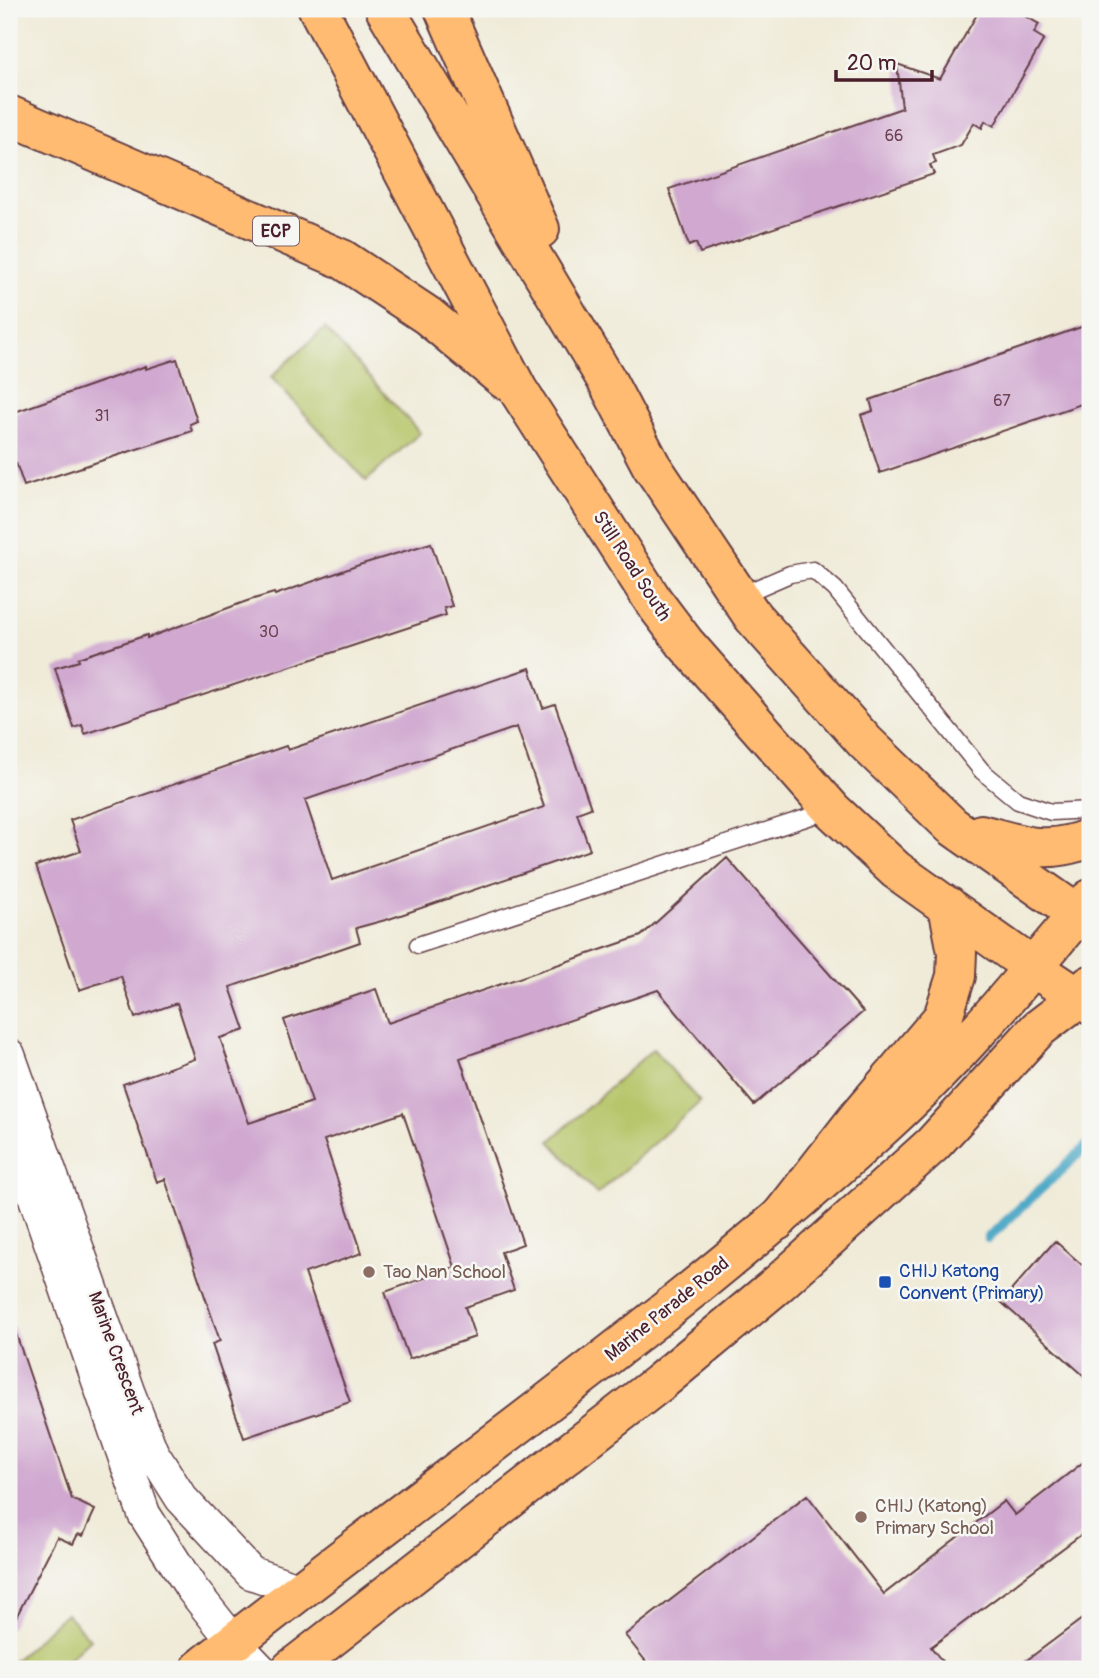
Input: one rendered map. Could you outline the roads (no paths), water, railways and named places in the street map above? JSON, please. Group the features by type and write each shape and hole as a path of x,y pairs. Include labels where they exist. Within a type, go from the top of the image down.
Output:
{"main road":[{"name":"Still Road South","path":"318,9 518,390 654,602 677,633 832,810 896,870 1034,968 1087,996"},
{"path":"385,9 607,381 651,466 753,617 865,742 952,826 1086,912"},
{"path":"444,9 607,381"},
{"name":"ECP","path":"9,115 342,259 428,316 518,390"},
{"path":"952,826 1038,849 1067,847 1090,838"},
{"path":"777,1221 859,1116 943,1017 956,976 957,953 948,906"},
{"name":"Marine Parade Road","path":"200,1669 449,1475 582,1377 777,1221 894,1117 1007,1000 1086,912"},
{"path":"291,1669 659,1383 778,1284 933,1144 1038,1029 1087,996"}],"street":[{"name":"Marine Crescent","path":"9,1055 152,1452 181,1499 251,1573 301,1590"},
{"name":"Marine Crescent","path":"9,1123 144,1514 192,1589 234,1642 260,1669"}],"lane":[{"path":"739,596 790,574 813,569 835,589 982,771 1018,801 1051,812 1090,810"},
{"path":"418,945 832,810"}],"waterway":[{"path":"988,1238 1090,1143"}],"place":[{"name":"Tao Nan School","path":"369,1272"},
{"name":"CHIJ Katong Convent (Primary)","path":"885,1282"},
{"name":"CHIJ (Katong) Primary School","path":"861,1517"}]}
